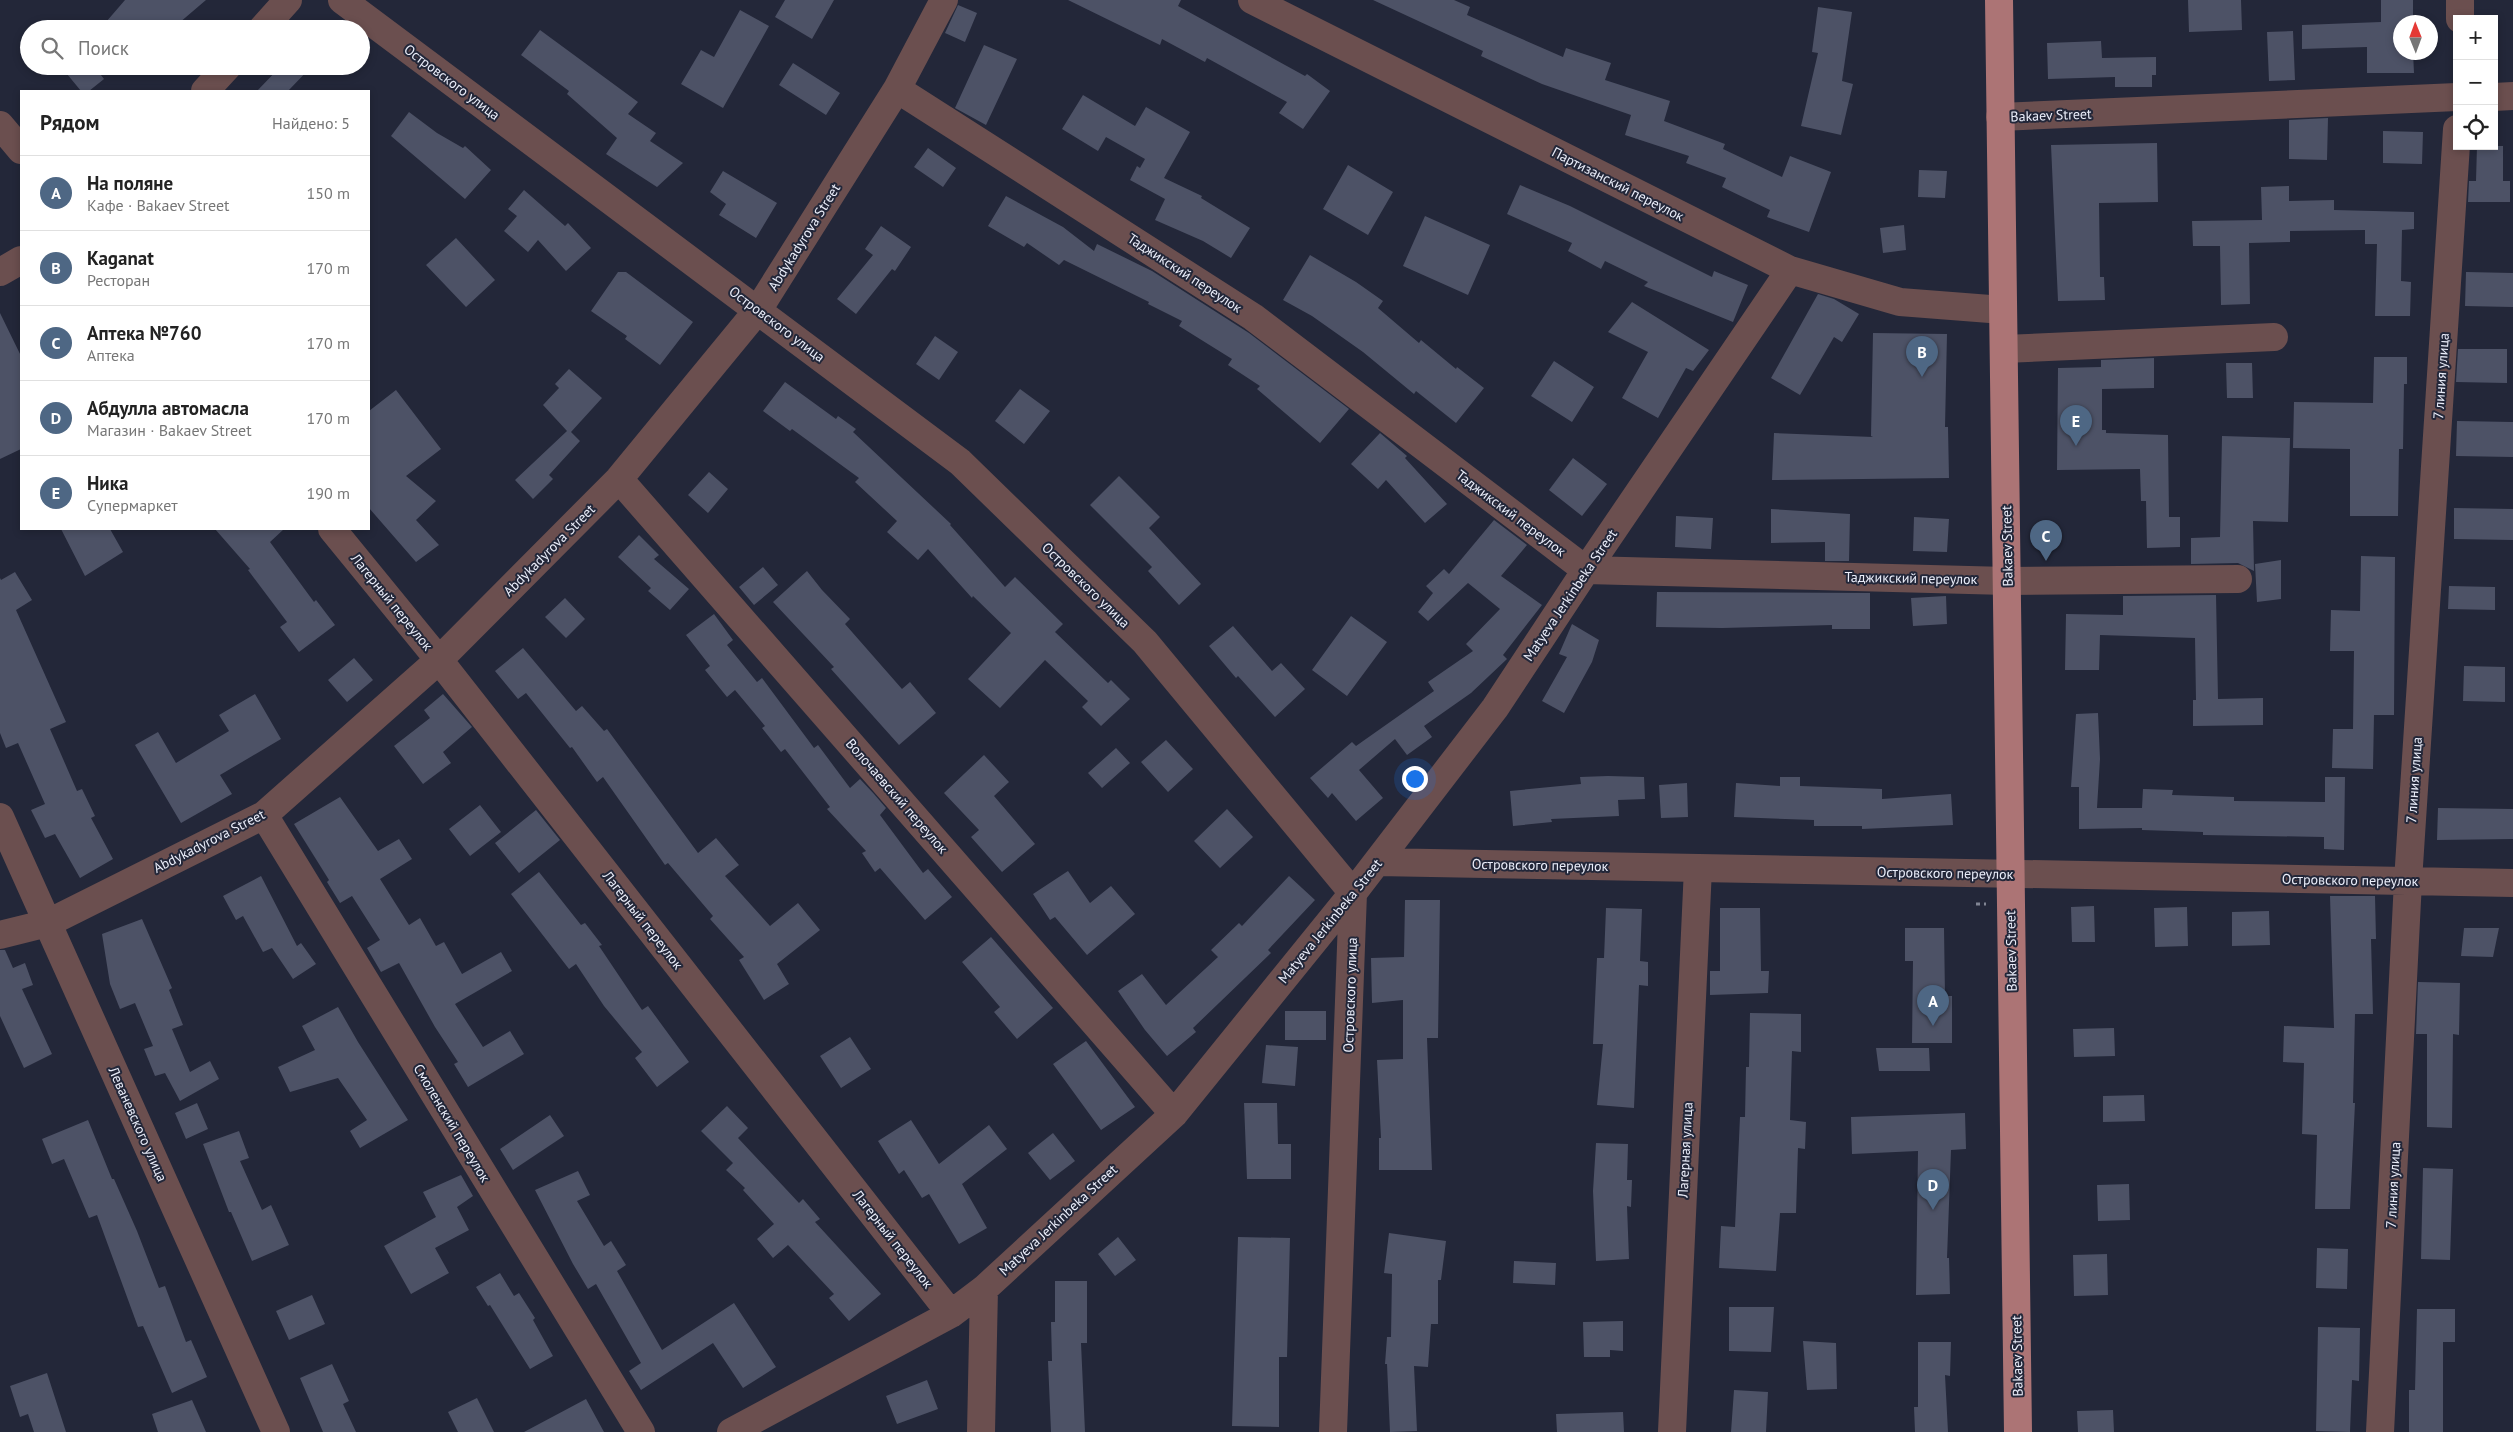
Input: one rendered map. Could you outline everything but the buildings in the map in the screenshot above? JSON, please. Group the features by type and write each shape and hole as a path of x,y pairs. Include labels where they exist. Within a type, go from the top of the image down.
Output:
{"main road":[{"path":"1999,0 2000,117"},
{"name":"Bakaev Street","path":"2000,117 2018,1432"}],"street":[{"path":"270,20 288,0"},
{"name":"Островского улица","path":"342,0 369,20"},
{"name":"Abdykadyrova Street","path":"0,935 48,923 264,815 439,660 620,479 758,310 897,89 944,0"},
{"name":"Партизанский переулок","path":"1252,0 1790,270 1900,302 2003,310"},
{"path":"2460,0 2460,15"},
{"name":"Островского улица","path":"370,21 960,462 1145,642 1354,893 1333,1432"},
{"path":"206,90 220,75"},
{"name":"Таджикский переулок","path":"897,89 1253,316 1586,570 2007,581 2238,579"},
{"path":"2498,96 2513,96"},
{"name":"Bakaev Street","path":"2000,117 2453,97"},
{"path":"0,124 20,149"},
{"name":"7 линия улица","path":"2380,1432 2408,881 2456,150"},
{"path":"0,272 20,261"},
{"name":"Matyeva Jerkinbeka Street","path":"732,1432 951,1314 984,1289 1174,1114 1354,893 1495,708 1586,570 1790,270"},
{"path":"2004,349 2274,337"},
{"name":"Волочаевский переулок","path":"620,479 1174,1114"},
{"name":"Лагерный переулок","path":"333,530 439,660 951,1314"},
{"name":"Смоленский переулок","path":"264,815 641,1432"},
{"name":"Леваневского улица","path":"0,817 276,1432"},
{"name":"Островского переулок","path":"1377,862 2513,883"},
{"name":"Лагерная улица","path":"1672,1432 1698,868"},
{"path":"981,1432 984,1289"}],"place":[{"name":"Kaganat","path":"1922,377"},
{"name":"Ника","path":"2076,446"},
{"name":"Аптека №760","path":"2046,561"},
{"name":"На поляне","path":"1933,1026"},
{"name":"Абдулла автомасла","path":"1933,1210"}]}
